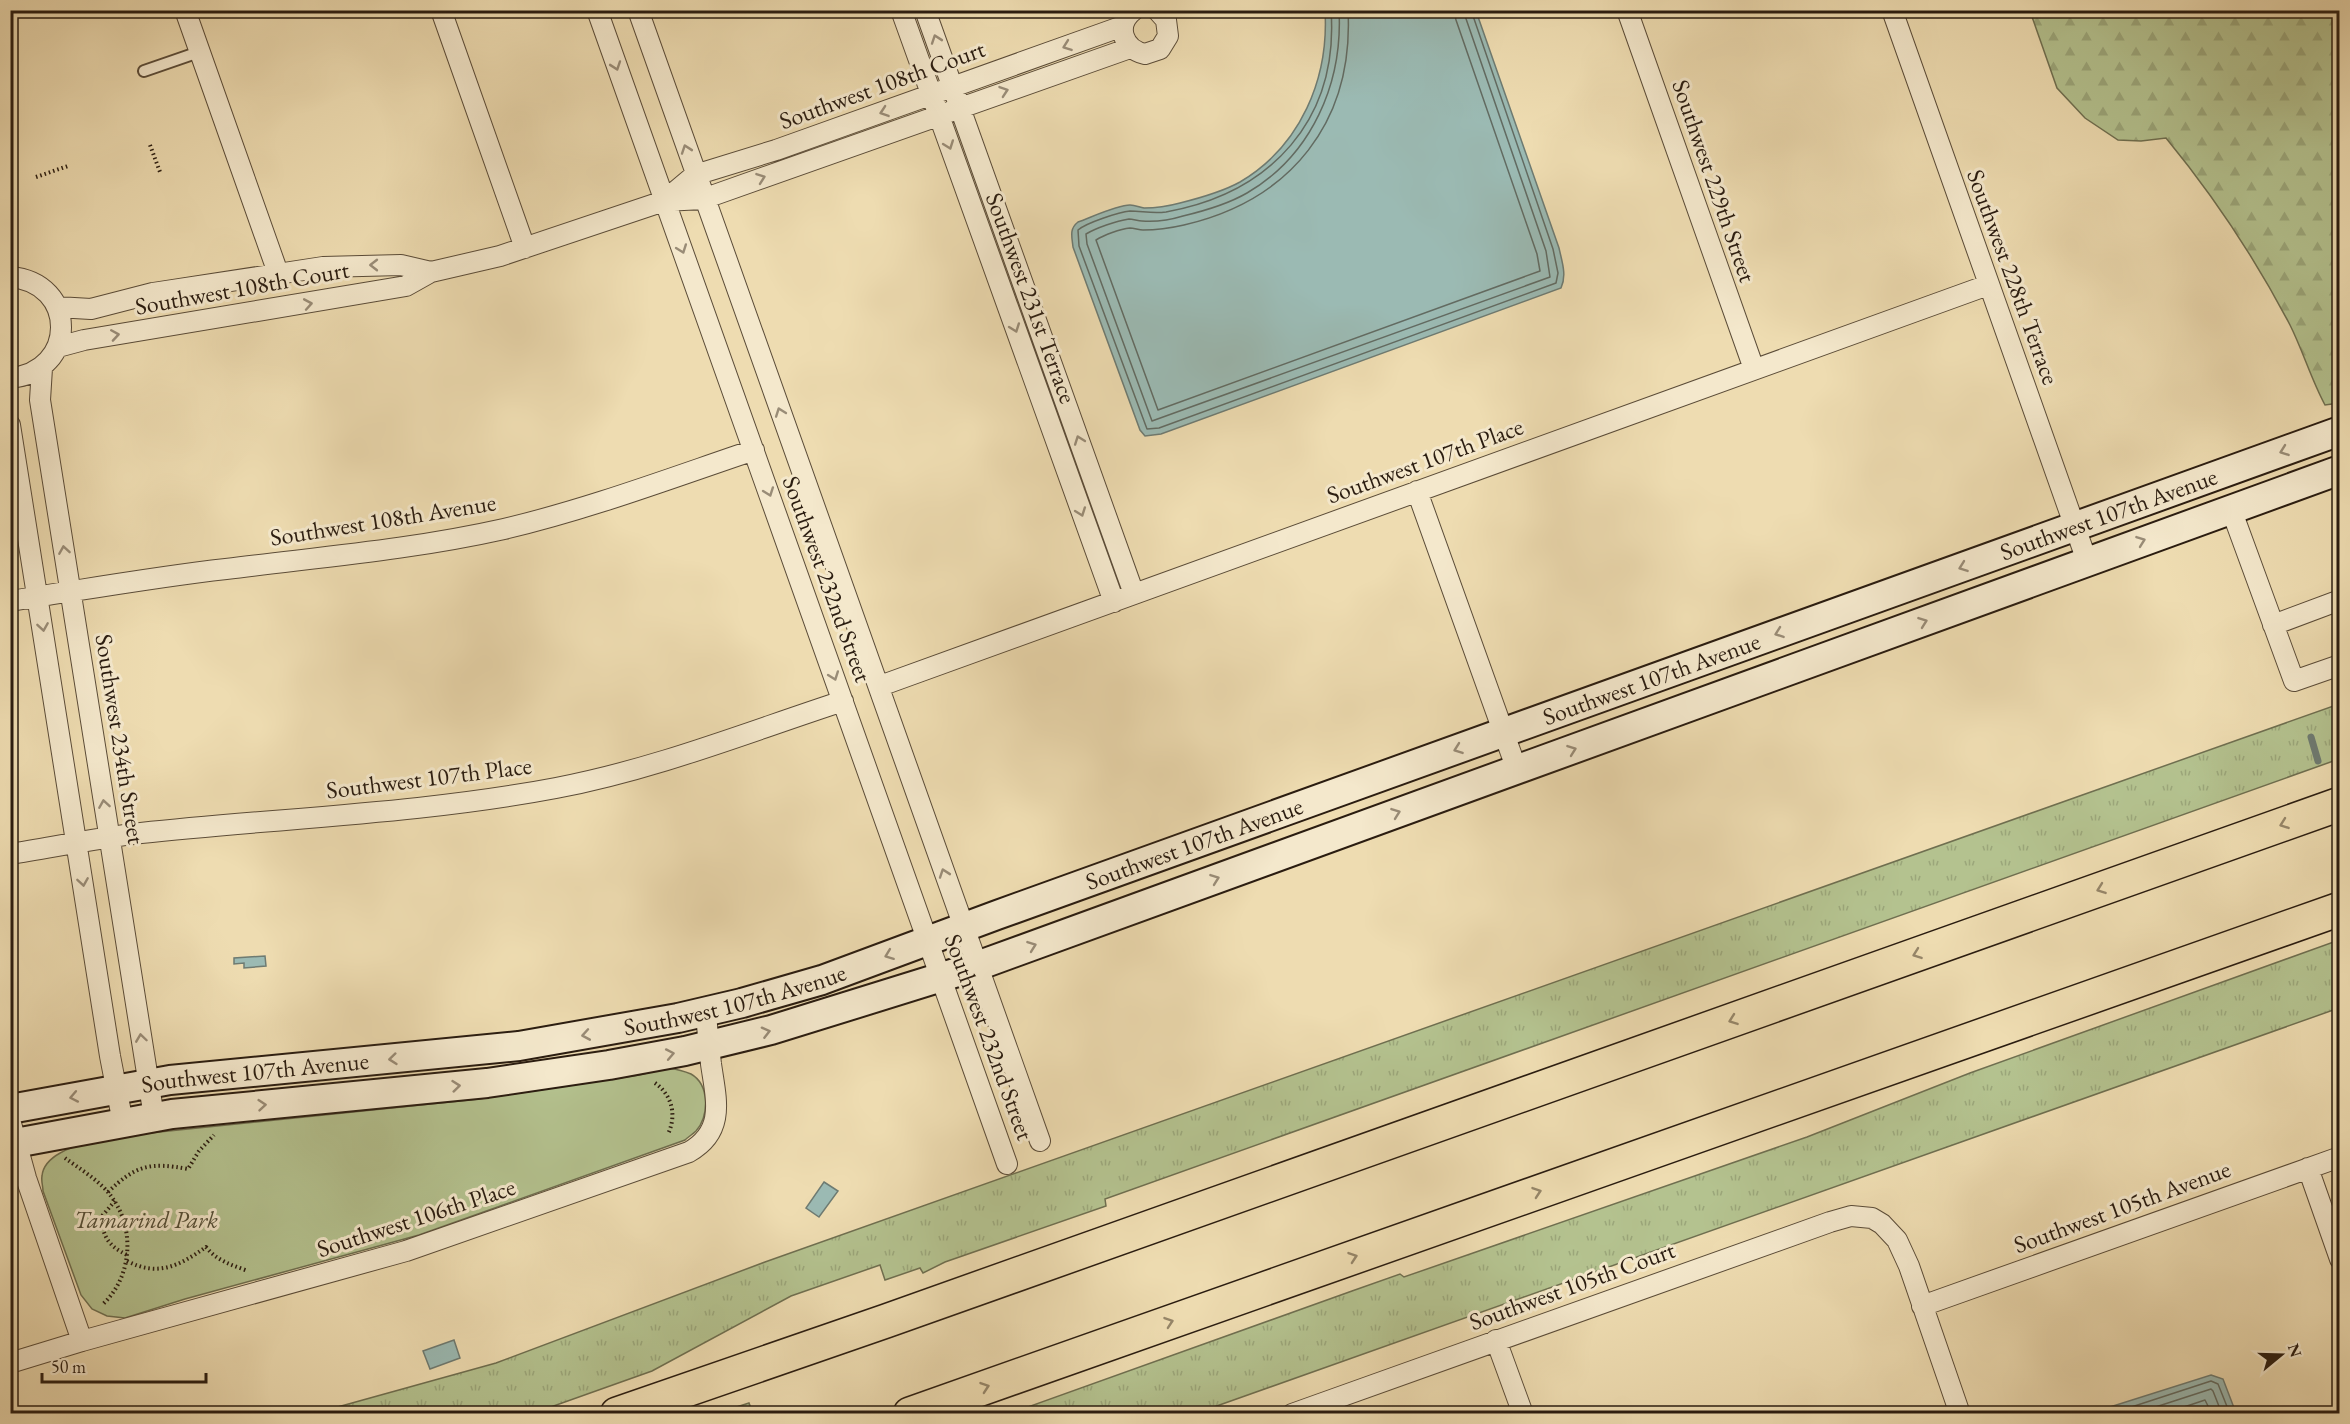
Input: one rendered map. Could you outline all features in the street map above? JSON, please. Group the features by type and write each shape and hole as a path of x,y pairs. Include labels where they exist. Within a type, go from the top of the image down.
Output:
{"highway":[{"path":"617,1413 886,1321 2340,804"},
{"path":"910,1413 2340,909"}],"street":[{"path":"185,10 278,273"},
{"path":"441,10 525,248"},
{"name":"Southwest 232nd Street","path":"597,10 1007,1164"},
{"path":"625,10 678,126"},
{"name":"Southwest 232nd Street","path":"638,10 703,199 1040,1141"},
{"name":"Southwest 231st Terrace","path":"901,10 1114,602"},
{"name":"Southwest 231st Terrace","path":"926,10 1134,594"},
{"path":"1128,18 1122,34 1130,48 1144,54 1153,53 1165,43 1169,27 1157,10"},
{"name":"Southwest 229th Street","path":"1627,10 1754,369"},
{"name":"Southwest 228th Terrace","path":"1892,10 2086,561"},
{"name":"Southwest 108th Court","path":"664,201 695,175 776,150 953,88 1128,18"},
{"name":"Southwest 108th Court","path":"58,347 84,340 406,286 431,272 472,264 525,248 664,201 703,199 1130,48"},
{"name":"Southwest 108th Court","path":"57,307 91,309 153,293 278,273 369,264 401,265 431,272"},
{"path":"10,278 33,282 51,297 61,320 58,347 42,368 32,374 10,378"},
{"name":"Southwest 107th Place","path":"879,686 1988,285"},
{"name":"Southwest 234th Street","path":"42,368 40,400 154,1117"},
{"path":"10,425 123,1123"},
{"name":"Southwest 107th Avenue","path":"10,1109 117,1089 208,1076 519,1046 706,1012 822,980 2340,431"},
{"name":"Southwest 108th Avenue","path":"10,601 198,572 363,554 480,534 591,506 754,450"},
{"name":"Southwest 107th Avenue","path":"12,1136 123,1123 154,1117 212,1119 529,1078 709,1045 800,1022 977,966 2340,470"},
{"path":"1417,491 1517,770"},
{"path":"2231,509 2294,681 2340,665"},
{"path":"2273,625 2340,600"},
{"name":"Southwest 107th Place","path":"10,854 138,833 433,806 556,788 673,760 843,701"},
{"name":"Southwest 106th Place","path":"10,1363 406,1251 689,1152 706,1138 716,1116 717,1097 706,1012"},
{"path":"12,1136 82,1341"},
{"name":"Southwest 105th Avenue","path":"1922,1306 2340,1157"},
{"path":"2308,1168 2340,1259"},
{"name":"Southwest 105th Court","path":"1292,1413 1851,1216 1872,1218 1882,1224 1898,1240 1922,1306"},
{"path":"1922,1306 1960,1413"},
{"path":"1496,1340 1523,1413"}],"lane":[{"path":"144,71 199,52"}],"path":[{"path":"150,145 160,172"},
{"path":"36,177 68,166"},
{"path":"649,1079 666,1094 672,1104 672,1126 668,1134"},
{"path":"108,1192 129,1173 147,1166 159,1165 188,1169 204,1144 212,1119"},
{"path":"62,1156 108,1192 123,1218 127,1261 118,1287 102,1305"},
{"path":"115,1201 102,1216 105,1237 109,1244 127,1255"},
{"path":"127,1261 147,1269 163,1269 180,1263 206,1247 212,1255 223,1262 248,1271"}],"green space":[{"path":"2030,11 2339,11 2339,403 2325,405 2290,325 2263,276 2183,159 2166,138 2141,141 2118,140 2085,118 2057,88"},
{"path":"2339,704 2339,759 1105,1199 1106,1206 945,1262 923,1273 920,1268 885,1280 880,1265 791,1296 652,1371 534,1413 316,1413 496,1363 765,1262"},
{"path":"2339,940 2339,1008 1197,1413 1011,1413 1400,1274 1404,1277 1807,1137 1970,1073"},
{"name":"Tamarind Park","path":"668,1068 691,1074 697,1079 702,1085 706,1101 700,1125 685,1140 419,1235 185,1299 125,1318 107,1316 92,1309 81,1295 43,1191 42,1176 44,1168 50,1161 66,1150 101,1138 479,1099 639,1075"},
{"path":"749,1403 753,1413 718,1413"}],"water":[{"path":"1325,11 1476,11 1559,248 1564,273 1561,288 1161,434 1145,436 1140,430 1073,247 1073,227 1078,222 1118,207 1130,205 1144,208 1162,207 1211,194 1240,182 1261,167 1280,150 1295,130 1307,108 1322,61"},
{"path":"265,956 266,966 244,968 244,963 234,964 234,958"},
{"path":"824,1182 838,1191 819,1217 806,1208"},
{"path":"454,1340 460,1358 430,1369 423,1351"},
{"path":"2211,1375 2223,1379 2236,1413 2091,1413"}],"waterway":[{"path":"2311,737 2318,761"}]}
